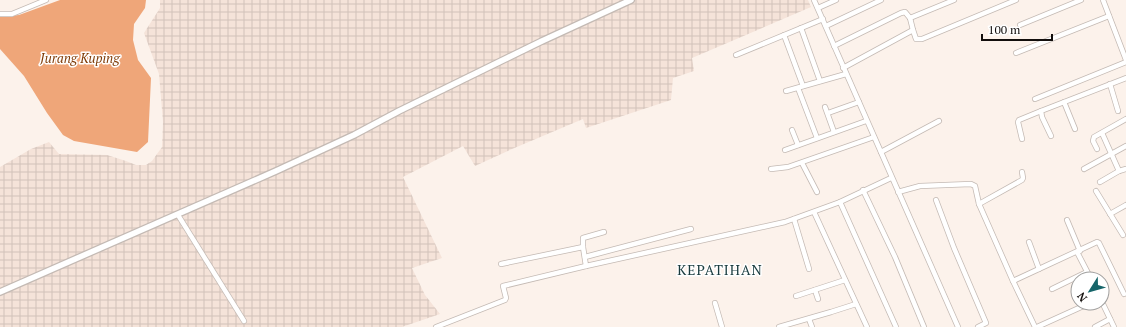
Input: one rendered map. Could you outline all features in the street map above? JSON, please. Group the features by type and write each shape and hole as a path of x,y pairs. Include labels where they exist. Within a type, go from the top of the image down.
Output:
{"street":[{"path":"0,14 12,14 46,0"},
{"path":"0,292 236,190 354,135 399,111 542,41 631,0"},
{"path":"814,0 891,178 958,327"},
{"path":"818,8 836,0"},
{"path":"826,26 881,0"},
{"path":"910,18 954,0"},
{"path":"834,46 901,12 905,12 910,18 916,39 922,39 1016,0"},
{"path":"1020,25 1081,0"},
{"path":"1035,98 1126,61 1103,0"},
{"path":"1016,53 1110,16"},
{"path":"736,55 823,19"},
{"path":"801,28 820,81"},
{"path":"843,68 913,30"},
{"path":"784,35 817,138"},
{"path":"786,91 846,74"},
{"path":"1022,139 1018,122 1019,120 1126,78"},
{"path":"1110,84 1118,111"},
{"path":"828,113 859,102"},
{"path":"1064,102 1074,129"},
{"path":"825,107 834,132"},
{"path":"1041,111 1042,117 1051,136"},
{"path":"1096,149 1093,139 1126,120"},
{"path":"785,150 866,121"},
{"path":"881,152 939,121"},
{"path":"792,130 798,145"},
{"path":"1102,133 1119,171"},
{"path":"771,169 788,167 874,137"},
{"path":"1084,169 1126,146"},
{"path":"802,162 817,192"},
{"path":"1100,182 1119,171 1126,169"},
{"path":"979,204 1022,180 1024,178 1022,172"},
{"path":"436,327 505,300 506,298 503,286 669,247 766,227 794,219 840,202 891,178"},
{"path":"898,192 920,186 972,184 975,186 979,204 1013,281 1036,327 1072,311"},
{"path":"863,190 895,257 924,327"},
{"path":"1096,191 1123,235"},
{"path":"936,200 954,248 987,325 978,327"},
{"path":"840,202 896,327"},
{"path":"1110,214 1126,205"},
{"path":"814,212 867,327"},
{"path":"178,215 244,322"},
{"path":"794,219 809,269"},
{"path":"1067,220 1087,271"},
{"path":"585,257 691,229"},
{"path":"586,266 583,238 604,232"},
{"path":"667,236 669,247"},
{"path":"1029,242 1039,270"},
{"path":"1013,281 1097,242 1099,243 1124,294"},
{"path":"501,264 583,247"},
{"path":"796,296 845,280"},
{"path":"1052,288 1070,280"},
{"path":"815,290 818,299"},
{"path":"715,303 722,327"},
{"path":"779,327 856,304"},
{"path":"1106,311 1114,327"},
{"path":"809,319 812,327"},
{"path":"1095,327 1110,319"}],"shaded area":[{"path":"160,0 808,0 811,7 692,58 694,71 673,78 671,100 586,128 583,119 475,166 463,146 403,177 442,258 412,268 425,295 440,314 402,327 0,327 0,167 31,149 49,142 59,154 107,155 136,165 146,165 152,161 162,147 163,122 159,74 144,33 160,8"}],"water":[{"name":"Jurang Kuping","path":"60,0 146,0 145,8 134,24 133,40 138,60 151,78 148,142 137,152 74,141 63,135 47,113 24,76 0,49 0,17 19,15"}],"district":[{"name":"KEPATIHAN","path":"720,269"}]}
